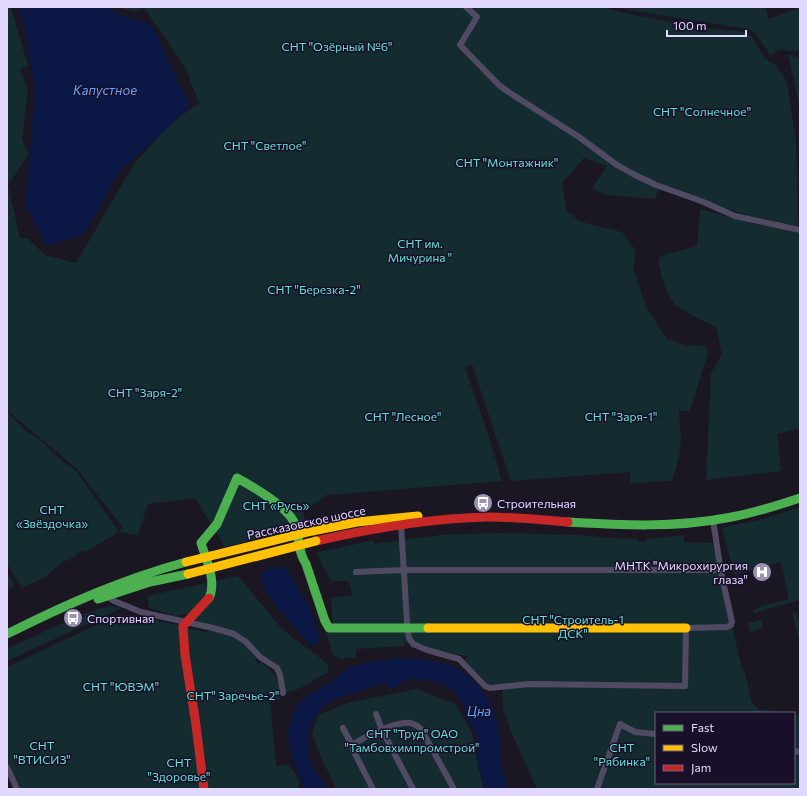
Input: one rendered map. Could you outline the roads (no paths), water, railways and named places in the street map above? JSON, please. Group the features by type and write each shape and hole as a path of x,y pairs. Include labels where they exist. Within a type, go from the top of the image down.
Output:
{"main road":[{"path":"204,789 185,655 183,626 200,609 211,595 212,585 202,543 217,524 237,478 258,489 289,515 294,523 301,557 306,564 325,621 329,628 686,628"},
{"name":"Рассказовское шоссе","path":"7,640 61,614 107,596 150,582 188,574 316,541 401,524 452,518 490,517 625,524 681,523 713,520 758,511 800,498"},
{"name":"Рассказовское шоссе","path":"7,634 88,595 138,576 186,562 312,531 357,522 386,518 488,512 555,516 625,524"}],"street":[{"path":"466,7 477,17 460,45 499,85 617,165 656,185 701,201 735,216 800,230"},
{"path":"401,524 403,570 409,638 413,644 427,650 459,659 485,686 495,688 529,684 685,686 686,628 727,627 731,625 732,620 721,570 713,520"},
{"path":"356,572 403,570 721,570"},
{"path":"107,596 141,612 228,632 242,639 260,657 278,670 283,693"},
{"path":"376,714 382,730 413,789"},
{"path":"352,745 361,739 382,730 405,723 413,724 418,727 454,789"},
{"path":"597,789 620,724 636,732 655,734"},
{"path":"343,728 373,789"},
{"path":"7,767 17,789"}],"water":[{"name":"Капустное","path":"18,7 106,7 117,14 152,25 190,107 121,170 84,234 47,246 25,206 35,90 24,25"},
{"path":"277,566 286,568 309,606 318,632 319,643 312,646 283,614 264,587 260,578 263,573"},
{"name":"Цна","path":"397,658 439,662 463,672 477,684 489,700 497,721 501,760 507,789 485,789 478,763 476,734 466,717 465,708 455,692 443,684 410,679 403,681 395,688 390,688 384,683 336,699 320,710 310,725 307,743 308,753 314,769 327,789 305,789 294,764 289,745 288,729 295,708 310,694 323,687 350,667"}],"place":[{"name":"Строительная","path":"483,503"},
{"name":"МНТК \"Микрохирургия глаза\"","path":"762,572"},
{"name":"Спортивная","path":"73,618"}],"park label":[{"name":"СНТ \"Озёрный №6\"","path":"337,46"},
{"name":"СНТ \"Солнечное\"","path":"702,111"},
{"name":"СНТ \"Светлое\"","path":"265,145"},
{"name":"СНТ \"Монтажник\"","path":"507,162"},
{"name":"СНТ им. Мичурина \"","path":"420,250"},
{"name":"СНТ \"Березка-2\"","path":"314,289"},
{"name":"СНТ \"Заря-2\"","path":"145,392"},
{"name":"СНТ \"Лесное\"","path":"403,416"},
{"name":"СНТ \"Заря-1\"","path":"621,416"},
{"name":"СНТ «Русь»","path":"276,505"},
{"name":"СНТ «Звёздочка»","path":"52,516"},
{"name":"СНТ \"Строитель-1 ДСК\"","path":"573,626"},
{"name":"СНТ \"ЮВЭМ\"","path":"121,686"},
{"name":"СНТ\" Заречье-2\"","path":"233,695"},
{"name":"СНТ \"Труд\" ОАО \"Тамбовхимпромстрой\"","path":"412,740"},
{"name":"СНТ \"ВТИСИЗ\"","path":"42,752"},
{"name":"СНТ \"Рябинка\"","path":"622,754"},
{"name":"СНТ \"Здоровье\"","path":"179,769"}]}
